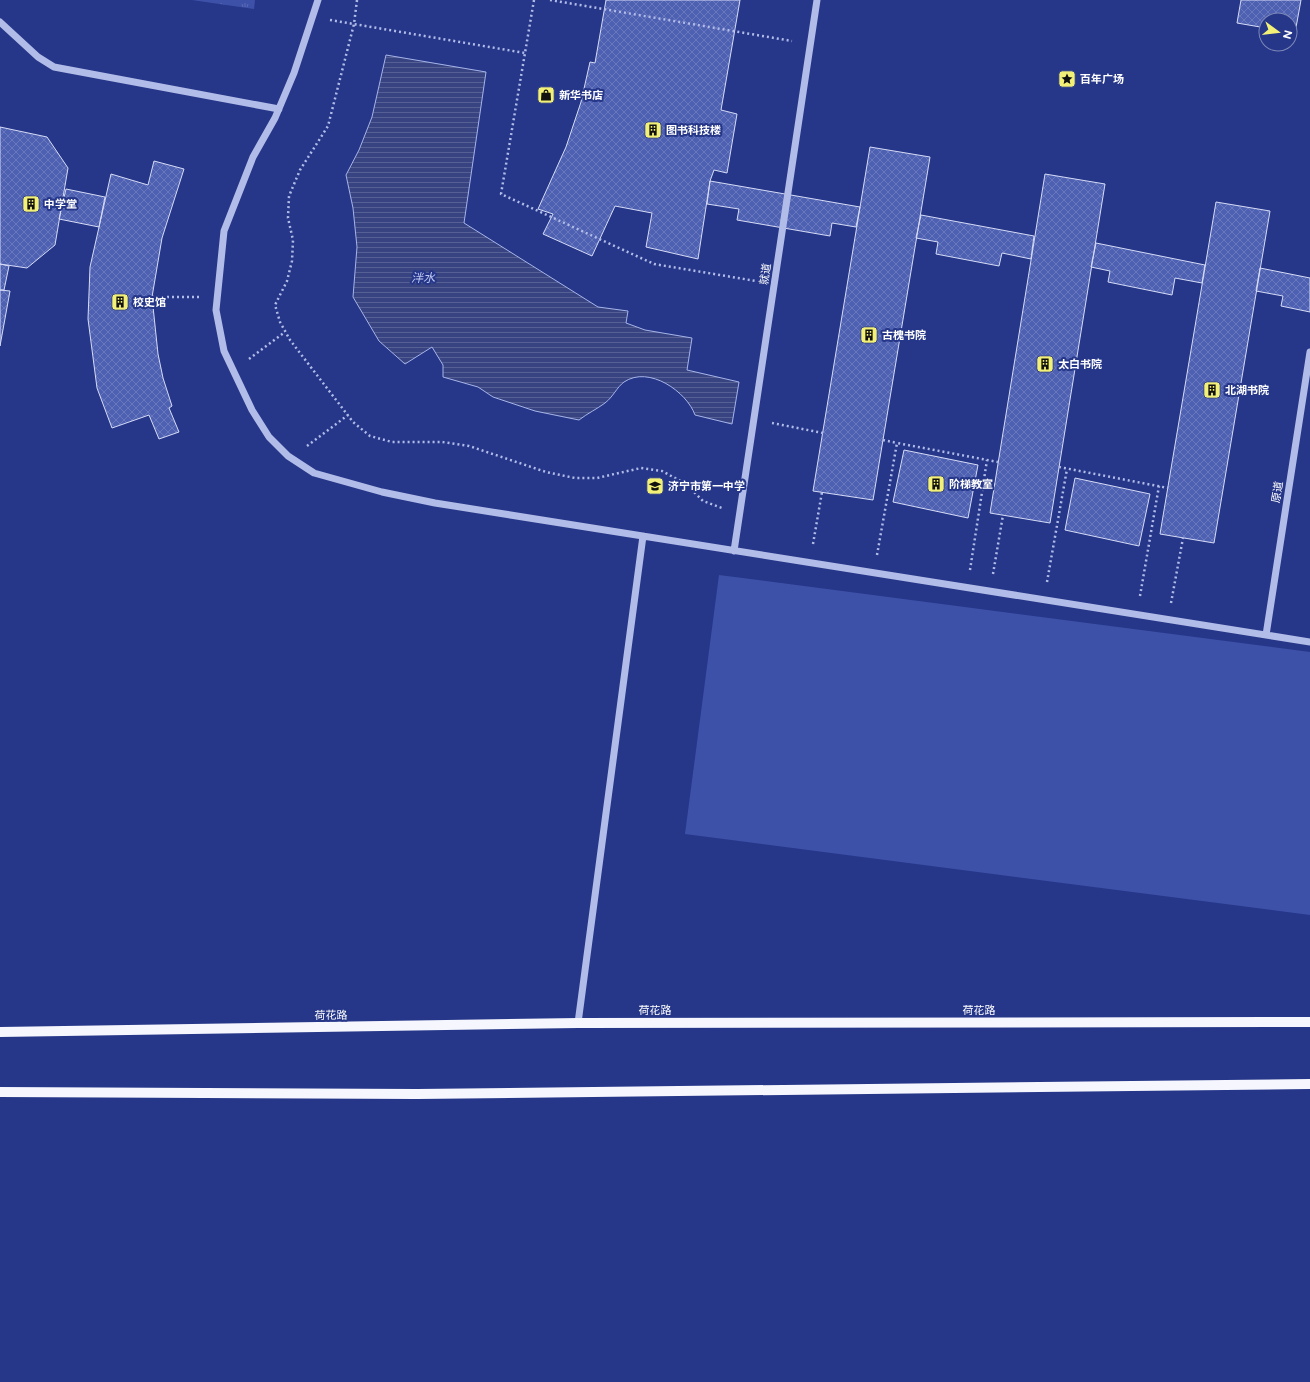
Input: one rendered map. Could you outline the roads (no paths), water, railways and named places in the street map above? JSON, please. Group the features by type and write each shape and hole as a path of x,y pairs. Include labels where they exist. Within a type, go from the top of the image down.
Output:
{"main road":[{"name":"荷花路","path":"0,1032 578,1023 1310,1022"},
{"path":"0,1092 417,1094 1310,1084"}],"street":[{"path":"318,0 294,73 278,109 253,157 224,232 216,310 224,352 252,410 269,437 291,458 314,474 382,492 491,512 1310,642"},
{"name":"就道","path":"734,550 817,0"},
{"path":"0,22 38,57 54,67 278,109"},
{"name":"原道","path":"1266,635 1310,352"},
{"path":"578,1023 643,536"}],"water":[{"name":"泮水","path":"386,55 486,72 464,223 598,307 628,311 626,323 645,330 692,338 687,370 739,382 732,424 695,415 691,406 676,390 655,379 645,377 634,378 624,382 605,403 579,420 535,411 493,397 478,387 443,377 443,365 432,347 405,364 379,341 353,297 357,247 353,208 346,175 359,150 372,117"}],"place":[{"name":"百年广场","path":"1067,79"},
{"name":"新华书店","path":"546,95"},
{"name":"图书科技楼","path":"653,130"},
{"name":"中学堂","path":"31,204"},
{"name":"校史馆","path":"120,302"},
{"name":"古槐书院","path":"869,335"},
{"name":"太白书院","path":"1045,364"},
{"name":"北湖书院","path":"1212,390"},
{"name":"阶梯教室","path":"936,484"},
{"name":"济宁市第一中学","path":"655,486"}]}
